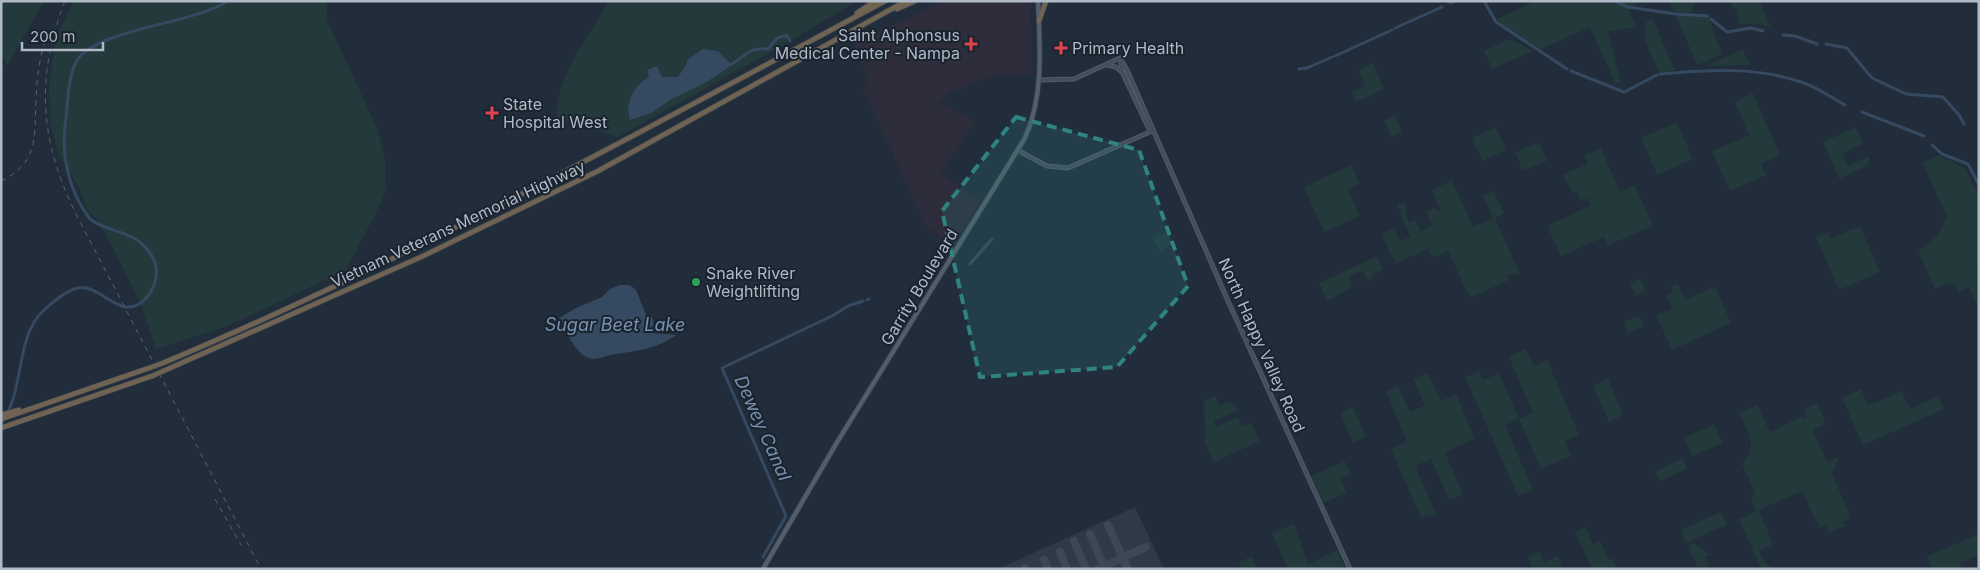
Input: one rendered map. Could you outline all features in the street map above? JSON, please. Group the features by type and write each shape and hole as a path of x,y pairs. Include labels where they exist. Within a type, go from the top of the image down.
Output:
{"highway":[{"path":"842,24 875,1"},
{"name":"Vietnam Veterans Memorial Highway","path":"1,417 55,401 149,368 240,330 576,167 885,1"},
{"name":"Vietnam Veterans Memorial Highway","path":"3,428 168,370 421,257 598,171 906,1"},
{"path":"871,21 915,1"},
{"path":"1039,21 1046,1"}],"main road":[{"name":"Garrity Boulevard","path":"763,569 840,438 1019,151 1034,116 1039,80 1038,1"},
{"path":"1039,80 1074,79 1120,58"},
{"name":"North Happy Valley Road","path":"1120,58 1124,74 1148,127 1152,131 1350,569"},
{"name":"North Happy Valley Road","path":"1120,58 1152,125 1152,131"},
{"path":"1106,64 1116,67 1124,74"},
{"path":"1019,151 1047,166 1068,168 1152,131"}],"highlighted area":[{"path":"1016,117 1139,150 1188,286 1117,367 980,377 942,211"}],"shaded area":[{"path":"944,1 1031,1 1032,75 993,76 950,93 939,103 975,121 941,175 981,201 952,245 926,227 863,89 868,79 853,43"},
{"path":"1135,507 1164,569 998,569"}],"green space":[{"path":"1,1 44,1 7,66 1,52"},
{"path":"74,1 327,1 327,20 377,128 385,158 386,191 346,270 226,327 156,349 139,300 108,238 96,218 89,213 79,188 57,151 51,125 49,88 56,36"},
{"path":"609,1 857,1 784,45 618,137 557,119 561,88 567,73 574,58"},
{"path":"1536,1 1643,1 1628,8 1637,27 1608,32 1621,83 1615,83 1590,27 1541,49 1500,26 1497,19"},
{"path":"1669,1 1696,1 1690,13 1674,12"},
{"path":"1730,1 1759,1 1771,27 1753,23 1739,25 1736,10"},
{"path":"1675,14 1708,16 1722,54 1697,65"},
{"path":"1653,19 1675,71 1659,72 1647,46 1644,32 1645,26 1648,20"},
{"path":"1510,39 1533,51 1492,69 1484,51"},
{"path":"1743,49 1750,65 1706,66"},
{"path":"1373,63 1384,89 1356,102 1352,92 1365,86 1358,70"},
{"path":"1753,93 1780,155 1761,164 1766,175 1730,191 1712,151 1749,135 1735,102"},
{"path":"1395,115 1402,132 1391,137 1384,120"},
{"path":"1677,122 1693,159 1657,175 1641,138"},
{"path":"1496,127 1506,150 1482,161 1472,138"},
{"path":"1856,127 1863,144 1842,154 1848,166 1869,156 1870,160 1865,167 1839,179 1823,142"},
{"path":"1539,142 1547,161 1522,170 1515,152"},
{"path":"1601,148 1620,192 1635,185 1653,226 1608,245 1604,237 1561,256 1547,226 1591,205 1588,198 1581,201 1577,192 1573,193 1562,175 1588,164 1584,155"},
{"path":"1938,155 1965,168 1974,188 1979,191 1977,304 1969,288 1959,292 1956,284 1948,283 1935,289 1918,251 1928,245 1936,236 1947,216 1922,163"},
{"path":"1351,165 1360,184 1348,190 1360,216 1324,232 1304,187"},
{"path":"1452,180 1473,227 1493,218 1483,195 1494,191 1504,213 1495,218 1520,274 1514,275 1513,273 1507,276 1509,280 1470,298 1448,251 1432,258 1428,249 1395,264 1382,234 1394,228 1400,241 1410,237 1397,205 1404,202 1409,223 1416,220 1421,231 1432,226 1426,212 1434,208 1441,212 1432,190"},
{"path":"1860,226 1880,272 1839,290 1816,237 1827,232 1831,238"},
{"path":"1167,231 1172,244 1160,252 1153,237"},
{"path":"1377,256 1383,269 1371,275 1373,279 1368,281 1363,271 1349,277 1353,287 1327,301 1319,283"},
{"path":"1640,278 1646,291 1635,296 1630,284"},
{"path":"1678,284 1685,300 1715,286 1731,323 1672,350 1656,315 1672,309 1666,295 1673,292 1671,287"},
{"path":"1639,316 1644,326 1628,334 1624,322"},
{"path":"1526,349 1533,366 1547,360 1579,435 1565,441 1571,456 1541,469 1519,419 1533,413 1509,357"},
{"path":"1479,371 1483,380 1499,373 1519,419 1505,425 1533,490 1518,496 1465,377"},
{"path":"1428,373 1441,401 1456,394 1475,439 1445,452 1463,495 1449,500 1431,459 1415,466 1437,516 1430,515 1421,518 1391,449 1407,442 1386,391 1398,386 1410,412 1425,406 1413,379"},
{"path":"1608,379 1623,415 1609,422 1593,386"},
{"path":"1861,389 1868,406 1902,391 1910,409 1939,396 1944,409 1863,445 1842,398"},
{"path":"1216,396 1219,406 1230,401 1239,410 1214,421 1216,427 1238,417 1242,426 1251,422 1260,441 1214,462 1205,443 1204,401"},
{"path":"1817,403 1826,424 1813,430 1827,462 1840,456 1832,473 1851,518 1843,522 1845,526 1829,533 1826,525 1819,528 1802,491 1759,510 1773,544 1759,551 1766,564 1776,569 1761,569 1739,519 1757,511 1750,496 1755,494 1742,464 1750,452 1751,446 1748,433 1739,413 1757,405 1770,432 1801,417 1802,419 1807,417 1804,409"},
{"path":"1353,407 1366,437 1353,443 1340,412"},
{"path":"1714,424 1723,443 1692,456 1684,438"},
{"path":"1683,458 1687,469 1659,482 1655,472"},
{"path":"1345,461 1350,474 1341,478 1347,493 1323,503 1311,476"},
{"path":"1720,512 1727,524 1686,543 1681,530"},
{"path":"1294,524 1308,564 1337,550 1346,569 1288,569 1272,533"},
{"path":"1586,527 1593,544 1600,541 1609,560 1613,558 1618,569 1589,569 1591,567 1575,532"},
{"path":"1979,534 1979,555 1960,563 1962,569 1932,569 1927,556"},
{"path":"1695,543 1710,555 1705,557 1709,566 1698,569 1688,546"},
{"path":"1539,552 1544,562 1557,556 1563,569 1533,569 1528,557"},
{"path":"1252,556 1258,569 1241,569 1239,562"}],"water":[{"path":"703,49 718,51 732,65 705,83 672,99 651,113 630,120 628,108 632,95 639,84 649,77 647,70 657,66 662,77 678,77 687,64 687,60"},
{"name":"Sugar Beet Lake","path":"620,285 630,285 636,290 646,315 652,317 654,324 650,330 652,333 676,335 661,344 644,349 598,359 588,358 574,344 559,318 576,308 602,297 610,289"}],"waterway":[{"path":"1,424 9,411 14,396 28,335 34,322 43,311 64,294 78,288 87,288 95,291 121,306 138,305 147,297 155,280 155,262 146,248 135,239 102,226 90,219 82,208 71,184 65,158 64,131 70,82 76,62 86,51 102,42 123,34 213,9 228,1"},
{"name":"Dewey Canal","path":"1450,3 1455,1"},
{"name":"Dewey Canal","path":"1484,1 1496,22 1567,69"},
{"path":"1614,1 1628,7 1676,14 1708,16"},
{"name":"Dewey Canal","path":"1395,28 1442,7"},
{"path":"1711,19 1727,32 1751,28 1763,31"},
{"name":"Dewey Canal","path":"1335,56 1392,30"},
{"path":"1783,35 1795,36 1817,44"},
{"path":"732,64 752,50 768,49 780,37 787,36 790,41"},
{"path":"1826,44 1847,48 1872,78 1906,94 1943,97 1959,115 1964,124"},
{"name":"Dewey Canal","path":"1299,69 1307,68 1332,57"},
{"name":"Dewey Canal","path":"1571,71 1624,92"},
{"name":"Dewey Canal","path":"1660,74 1696,71 1768,74 1809,85 1845,105"},
{"name":"Dewey Canal","path":"1626,91 1657,75"},
{"name":"Dewey Canal","path":"1862,112 1924,136"},
{"name":"Dewey Canal","path":"1932,145 1942,154 1968,164 1979,185"},
{"name":"Dewey Canal","path":"970,264 992,239"},
{"name":"Dewey Canal","path":"763,557 786,516 722,368 832,316 848,306 863,301"}],"taxiway":[{"path":"1108,525 1128,569"},
{"path":"1090,534 1105,569"},
{"path":"1074,541 1086,569"},
{"path":"1098,569 1146,547"},
{"path":"1060,552 1067,569"},
{"path":"1044,560 1048,569"}],"railway":[{"path":"65,1 55,29 46,83 46,109 55,161 76,214 261,569"},
{"path":"1,181 14,174 23,166 29,156 34,136 36,92 41,55 45,41"},
{"path":"215,499 241,545"}],"place":[{"name":"Saint Alphonsus Medical Center - Nampa","path":"971,44"},
{"name":"Primary Health","path":"1061,48"},
{"name":"State Hospital West","path":"492,113"},
{"name":"Snake River Weightlifting","path":"696,282"}]}
